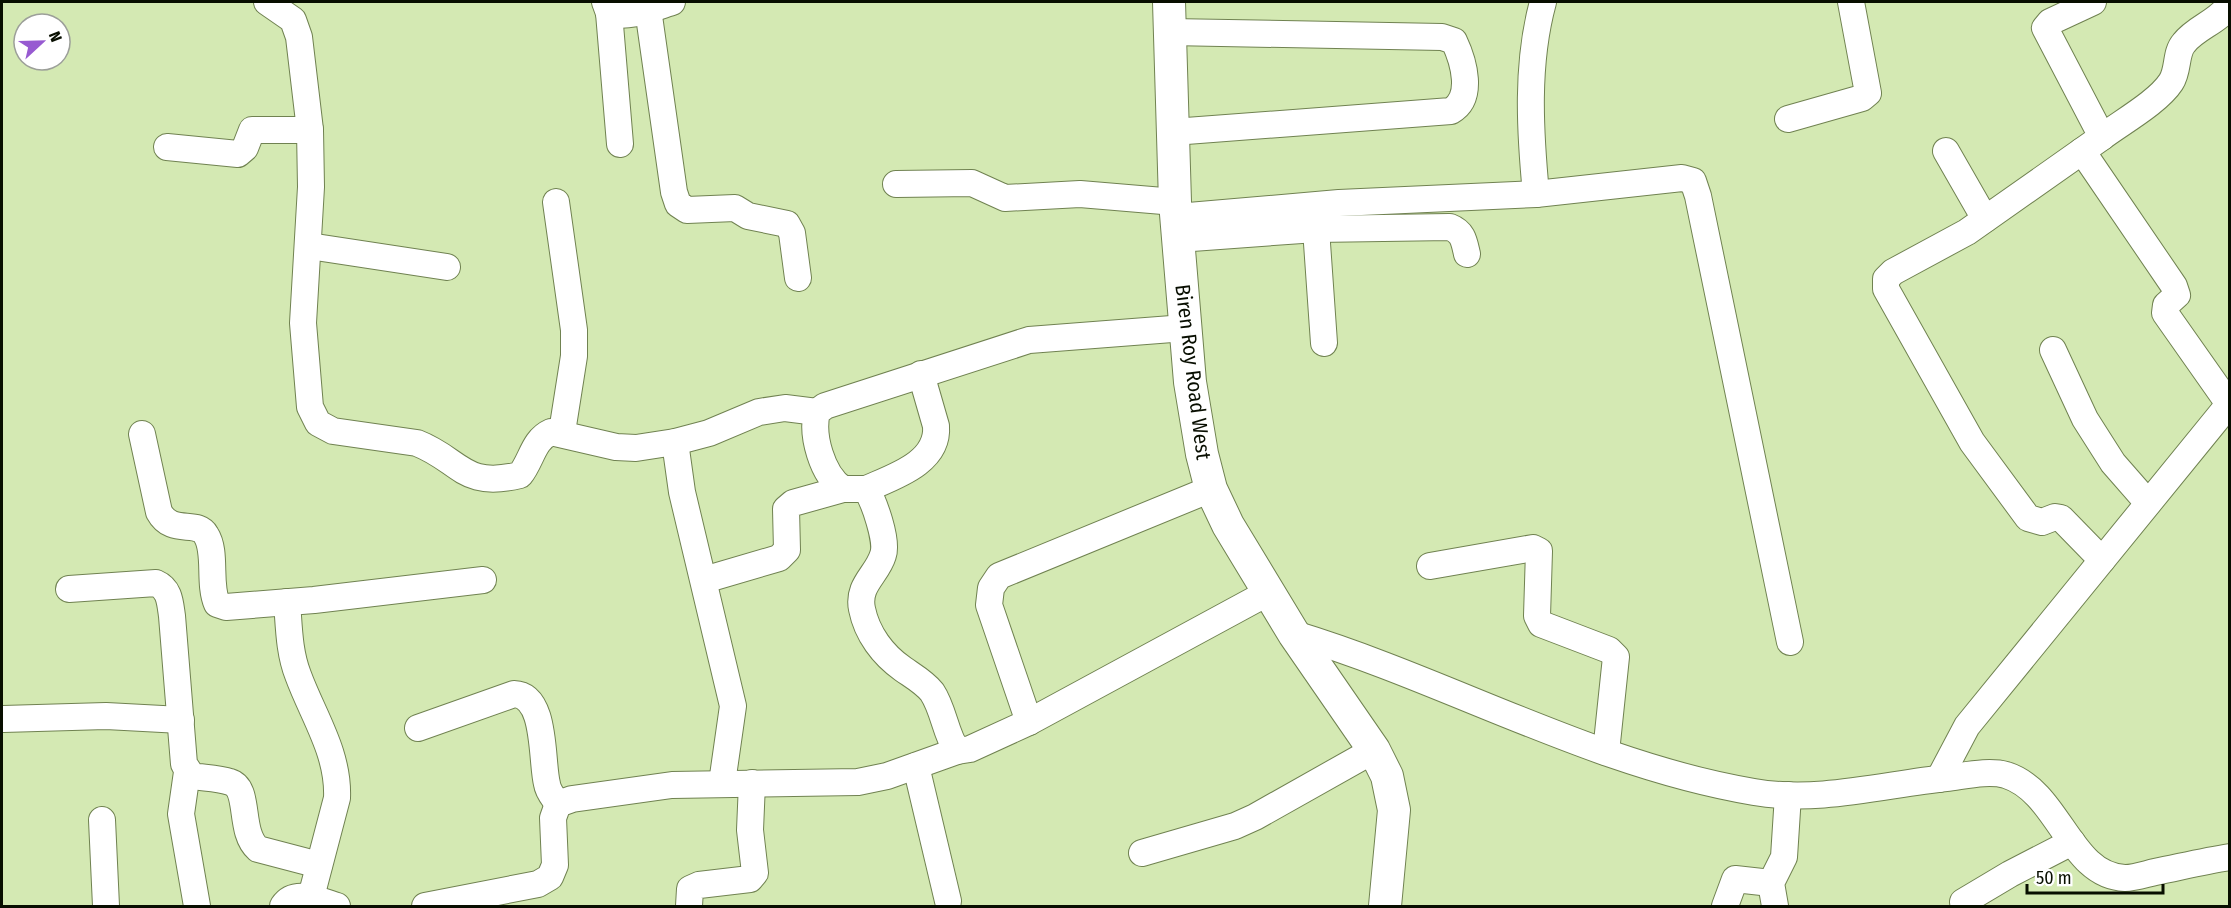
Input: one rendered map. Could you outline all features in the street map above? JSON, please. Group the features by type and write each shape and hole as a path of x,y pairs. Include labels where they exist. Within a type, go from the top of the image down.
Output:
{"main road":[{"name":"Biren Roy Road West","path":"1169,2 1176,219 1190,382 1202,454 1211,489 1228,525 1294,634 1374,750 1387,776 1394,810 1384,906"}],"street":[{"path":"267,2 293,20 298,37 310,130 311,187 303,323 304,352 310,407 318,423 333,431 417,443 429,448 468,475 486,479 520,475 528,465 535,446 543,436 551,432 562,432 616,447 636,448 675,442 709,433 759,412 785,408 817,412 825,406 1029,340 1185,328"},
{"path":"607,7 617,15 672,2"},
{"path":"1536,194 1530,117 1535,44 1543,2"},
{"path":"1788,119 1862,98 1868,93 1851,2"},
{"path":"1939,779 1967,726 2229,403 2165,314 2166,305 2177,294 2174,286 2092,144 2045,28 2050,22 2093,2"},
{"path":"2102,560 2061,518 2055,517 2042,522 2028,518 1972,442 1886,289 1886,279 1893,272 1967,232 2164,91 2177,72 2180,48 2185,41 2224,14 2229,2"},
{"path":"607,7 620,144"},
{"path":"648,9 674,192 678,204 687,210 735,208 748,216 787,224 792,233 798,278"},
{"path":"1170,32 1442,37 1454,41 1460,53 1466,94 1462,105 1451,111 1173,132"},
{"path":"167,147 238,154 245,148 252,130 310,130"},
{"path":"1946,152 1985,219"},
{"path":"1176,219 1339,203 1536,194 1682,178 1693,181 1698,196 1790,642"},
{"path":"896,184 972,183 1005,198 1088,194 1176,219 1316,229 1450,227 1458,230 1463,237 1467,254"},
{"path":"556,202 574,330 574,356 562,432"},
{"path":"1316,229 1324,343"},
{"path":"309,246 447,267"},
{"path":"2053,350 2085,419 2113,463 2148,503"},
{"path":"704,580 779,558 787,550 786,509 793,503 854,489 910,470 922,460 937,434 921,374"},
{"path":"817,412 817,438 827,472 872,498 884,542 884,554 866,583 861,596 862,610 874,640 884,654 932,692 950,740 957,751"},
{"path":"142,434 159,512 172,526 200,529 206,533 210,542 212,592 217,604 226,608 483,580"},
{"path":"675,442 682,492 733,706 722,783"},
{"path":"1029,722 989,605 991,588 999,576 1211,489"},
{"path":"1430,566 1533,548 1539,551 1537,616 1541,624 1609,650 1616,657 1618,663 1606,752"},
{"path":"69,589 156,583 164,586 168,594 187,772 181,814 197,906"},
{"path":"558,804 572,799 662,786 858,782 916,766 957,751 970,749 1029,722 1269,592"},
{"path":"287,602 290,651 322,729 338,783 337,798 311,897"},
{"path":"1294,634 1370,657 1453,693 1606,752 1682,777 1755,792 1817,795 1939,779 2005,775 2029,786 2044,801 2087,861 2106,874 2126,878 2229,857"},
{"path":"418,728 514,694 529,699 543,743 548,788 558,804 554,818 555,865 550,877 538,884 425,906"},
{"path":"3,719 106,716 181,720"},
{"path":"1142,854 1255,818 1374,750"},
{"path":"916,766 948,902"},
{"path":"187,772 192,776 232,782 238,786 242,794 245,830 258,849 319,865"},
{"path":"689,906 690,889 699,885 750,879 755,873 750,830 752,783"},
{"path":"1725,906 1735,879 1773,895 1784,856 1788,795"},
{"path":"102,820 106,906"},
{"path":"1963,902 2010,874 2072,842"},
{"path":"283,906 294,898 311,897 337,906"}]}
